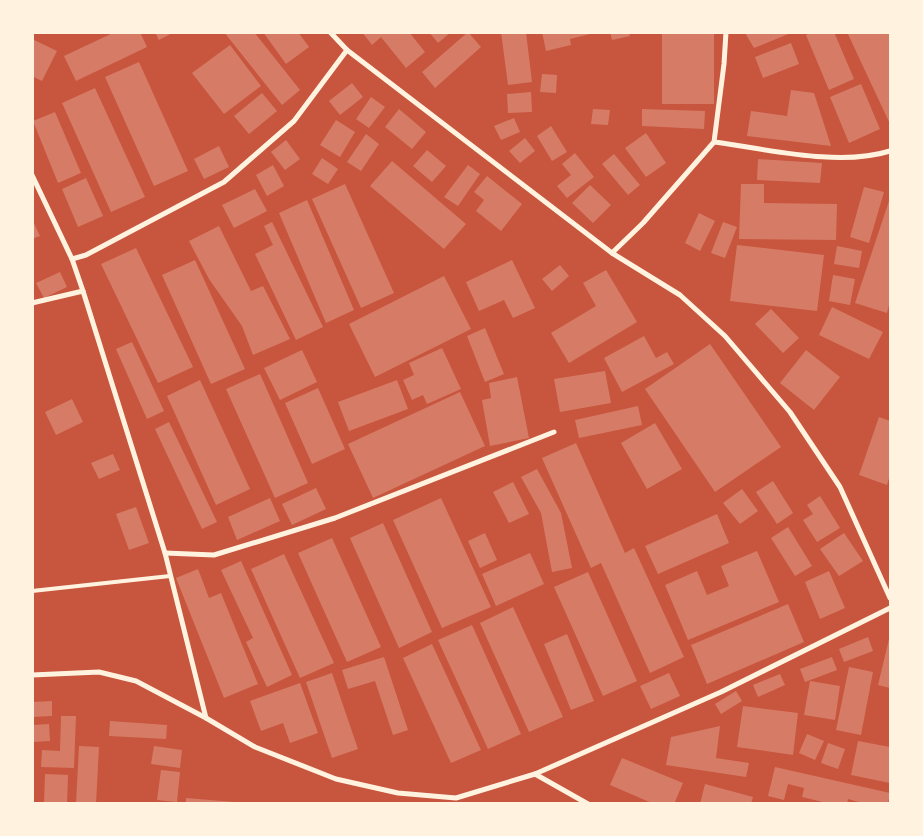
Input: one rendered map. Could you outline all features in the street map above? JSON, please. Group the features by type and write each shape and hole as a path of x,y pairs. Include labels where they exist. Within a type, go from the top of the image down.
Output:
{"street":[{"path":"330,32 347,50 612,253 680,295 725,336 790,412 840,487 890,598"},
{"path":"612,253 643,223 714,142 726,32"},
{"path":"72,259 86,255 224,182 294,122 347,50"},
{"path":"714,142 815,156 873,156 890,151"},
{"path":"32,174 72,259 83,291 165,554 206,718"},
{"path":"32,303 83,291"},
{"path":"165,554 214,555 335,518 554,432"},
{"path":"32,675 99,672 136,681 206,718 255,747 336,779 398,793 456,801 535,774 720,692 890,608"},
{"path":"535,774 588,804"}],"lane":[{"path":"32,591 170,576"}],"building":[{"path":"115,32 140,32 147,47 76,81 64,56"},
{"path":"155,32 174,32 159,40"},
{"path":"224,32 254,32 300,90 282,105"},
{"path":"263,32 298,32 309,47 286,64"},
{"path":"362,32 409,32 425,52 406,68 381,37 372,45"},
{"path":"429,32 451,32 438,43"},
{"path":"468,32 481,47 435,88 422,72"},
{"path":"501,32 526,32 532,82 508,85"},
{"path":"542,32 594,33 570,39 571,45 546,51"},
{"path":"610,32 629,32 630,36 612,40"},
{"path":"662,32 714,32 714,104 662,104"},
{"path":"812,32 834,32 854,79 829,90 806,35"},
{"path":"847,32 890,32 890,124"},
{"path":"745,33 791,33 754,48"},
{"path":"32,39 57,51 42,81 32,76"},
{"path":"791,43 799,64 763,78 755,57"},
{"path":"230,45 261,86 224,114 192,73"},
{"path":"139,62 188,171 154,186 105,77"},
{"path":"542,74 557,75 556,93 540,92"},
{"path":"352,83 363,97 340,115 329,101"},
{"path":"861,84 880,129 849,143 830,97"},
{"path":"95,88 145,197 111,212 62,103"},
{"path":"791,90 814,93 831,146 747,136 751,111 787,116"},
{"path":"531,92 532,112 508,113 507,94"},
{"path":"262,93 277,111 249,134 234,116"},
{"path":"371,97 385,107 369,128 356,119"},
{"path":"399,109 426,132 412,149 385,127"},
{"path":"593,109 610,110 608,125 591,124"},
{"path":"642,109 705,111 704,129 642,126"},
{"path":"55,112 81,173 58,183 33,121"},
{"path":"514,118 520,132 501,140 494,126"},
{"path":"336,120 355,132 340,157 320,145"},
{"path":"551,126 567,152 552,161 537,136"},
{"path":"646,133 666,163 646,177 625,148"},
{"path":"366,134 379,144 361,171 347,162"},
{"path":"525,138 535,151 520,163 509,151"},
{"path":"286,140 300,159 285,170 271,152"},
{"path":"219,146 229,167 204,179 194,159"},
{"path":"427,150 446,166 432,182 413,166"},
{"path":"575,153 594,177 567,198 557,186 571,175 562,164"},
{"path":"614,154 640,185 628,195 602,164"},
{"path":"322,158 338,169 328,184 312,174"},
{"path":"758,159 822,163 820,183 757,180"},
{"path":"392,161 466,224 444,249 370,186"},
{"path":"273,165 284,186 267,196 256,175"},
{"path":"468,165 480,174 458,206 444,197"},
{"path":"487,176 522,204 501,231 476,211 484,200 474,192"},
{"path":"86,178 103,216 78,227 62,189"},
{"path":"345,184 394,293 361,308 312,199"},
{"path":"741,184 764,184 764,203 837,204 836,240 739,239"},
{"path":"590,185 611,205 593,223 572,203"},
{"path":"864,187 884,192 869,243 850,237"},
{"path":"255,189 267,211 234,228 222,205"},
{"path":"890,198 890,301 887,313 855,303"},
{"path":"307,200 354,310 326,323 279,213"},
{"path":"699,213 715,221 700,251 685,243"},
{"path":"32,219 40,236 32,239"},
{"path":"272,222 323,327 296,340 255,254 273,245 264,226"},
{"path":"723,222 737,227 725,258 711,253"},
{"path":"219,226 251,291 263,286 290,339 253,355 242,326 209,279 189,241"},
{"path":"737,245 824,255 817,311 730,301"},
{"path":"837,246 862,251 859,268 834,264"},
{"path":"136,248 193,367 158,383 101,264"},
{"path":"195,260 245,369 211,384 162,275"},
{"path":"512,260 535,308 513,318 504,300 479,311 466,282"},
{"path":"560,265 569,276 552,291 542,279"},
{"path":"606,270 637,322 569,363 551,333 596,306 583,283"},
{"path":"60,272 67,287 44,298 36,283"},
{"path":"833,275 855,279 850,305 829,301"},
{"path":"444,276 471,329 375,377 349,324"},
{"path":"832,307 883,332 869,359 819,335"},
{"path":"771,309 799,338 783,353 755,324"},
{"path":"485,328 504,374 485,382 467,336"},
{"path":"644,336 656,358 667,352 674,364 622,392 604,358"},
{"path":"132,342 164,411 147,419 116,349"},
{"path":"710,344 781,447 715,492 645,389"},
{"path":"442,348 461,389 427,404 423,395 412,400 403,380 414,375 409,363"},
{"path":"302,350 317,382 280,400 264,368"},
{"path":"806,350 840,377 814,410 780,383"},
{"path":"605,371 611,403 560,412 554,379"},
{"path":"260,374 308,483 275,498 226,389"},
{"path":"517,377 529,438 490,446 482,400 491,398 489,383"},
{"path":"200,380 250,489 216,505 167,396"},
{"path":"397,380 408,409 349,431 338,402"},
{"path":"318,388 345,449 312,464 285,403"},
{"path":"460,392 485,446 373,498 348,444"},
{"path":"72,399 83,422 56,435 45,412"},
{"path":"638,406 642,425 579,438 575,420"},
{"path":"879,417 890,421 890,475 887,485 859,475"},
{"path":"169,422 217,522 202,529 155,429"},
{"path":"655,423 682,469 647,489 621,443"},
{"path":"576,443 625,553 634,548 684,657 650,673 601,563 591,568 542,458"},
{"path":"113,454 120,470 99,479 91,463"},
{"path":"537,469 561,513 572,568 552,572 541,513 521,477"},
{"path":"773,481 793,513 777,524 756,492"},
{"path":"513,482 529,514 509,523 493,492"},
{"path":"316,488 326,509 292,525 282,504"},
{"path":"742,489 758,511 740,524 723,503"},
{"path":"820,496 840,528 817,542 803,520 813,514 807,505"},
{"path":"270,498 280,521 237,540 228,517"},
{"path":"441,498 491,607 442,628 393,520"},
{"path":"136,507 149,543 129,550 116,514"},
{"path":"717,514 729,543 658,574 645,546"},
{"path":"383,523 432,632 399,648 350,538"},
{"path":"788,527 812,566 795,576 771,538"},
{"path":"485,533 497,560 480,568 468,541"},
{"path":"844,533 863,561 839,576 820,549"},
{"path":"332,538 381,647 347,662 298,553"},
{"path":"757,551 779,602 688,640 665,585 697,571 707,595 729,586 721,566"},
{"path":"530,553 544,584 496,606 482,574"},
{"path":"284,554 334,663 300,678 251,569"},
{"path":"241,561 292,675 267,687 246,642 253,638 221,570"},
{"path":"198,569 209,598 221,593 258,684 224,698 176,578"},
{"path":"829,571 845,608 820,619 805,582"},
{"path":"588,572 637,681 603,696 554,587"},
{"path":"788,604 804,642 707,684 691,645"},
{"path":"513,607 563,717 529,732 480,623"},
{"path":"472,625 521,734 488,749 438,640"},
{"path":"567,634 594,701 571,710 544,644"},
{"path":"890,635 890,688 878,685"},
{"path":"868,637 873,651 844,662 839,649"},
{"path":"432,644 481,750 451,763 403,658"},
{"path":"384,657 408,730 393,735 375,681 348,689 342,670"},
{"path":"832,657 837,670 805,682 800,669"},
{"path":"849,667 873,672 861,735 836,730"},
{"path":"332,673 358,749 332,758 306,682"},
{"path":"669,673 680,696 651,709 640,686"},
{"path":"780,674 785,685 758,697 753,685"},
{"path":"810,681 840,686 835,720 804,715"},
{"path":"300,683 318,733 290,743 283,723 261,731 250,701"},
{"path":"736,691 742,701 721,714 715,704"},
{"path":"52,701 52,716 32,717 32,702"},
{"path":"743,706 798,713 793,755 737,747"},
{"path":"61,716 76,716 74,768 41,767 42,750 60,751"},
{"path":"110,721 167,725 166,739 109,736"},
{"path":"49,724 50,741 32,742 32,725"},
{"path":"720,726 716,758 749,763 746,777 666,765 671,737"},
{"path":"807,734 824,741 815,760 799,753"},
{"path":"858,741 890,747 890,783 851,775"},
{"path":"828,743 845,749 838,769 821,763"},
{"path":"79,746 99,747 96,804 76,804"},
{"path":"154,746 182,750 180,768 151,764"},
{"path":"622,758 683,783 674,804 654,804 610,785"},
{"path":"775,767 890,793 888,804 866,804 848,799 847,804 831,804 802,797 804,788 788,784 784,800 768,796"},
{"path":"161,770 180,772 177,802 157,800"},
{"path":"45,774 68,775 67,804 44,804"},
{"path":"705,784 753,797 751,804 700,804"},
{"path":"186,798 234,802 234,804 186,804"}]}
